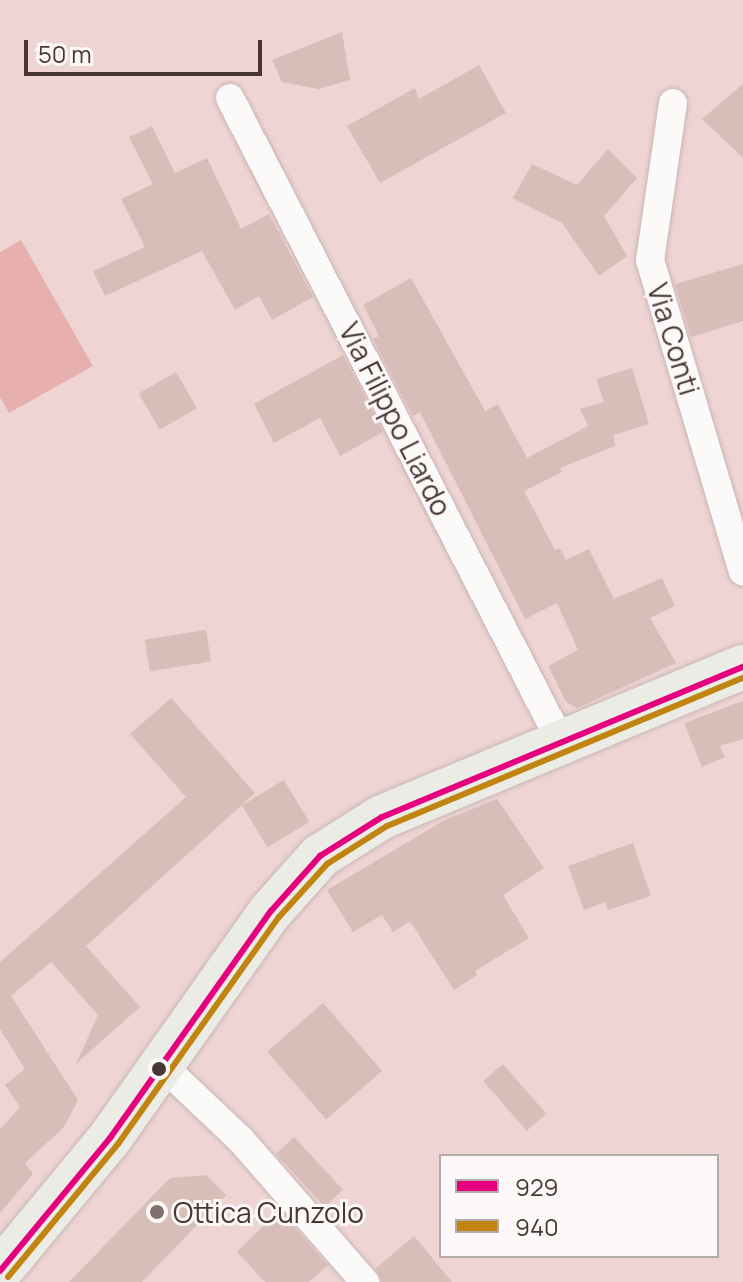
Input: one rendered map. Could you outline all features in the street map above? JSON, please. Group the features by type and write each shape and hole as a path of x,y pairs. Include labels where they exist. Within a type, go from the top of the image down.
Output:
{"main road":[{"path":"0,1271 110,1138 164,1067 271,911 320,856 382,817 560,740 743,667"}],"street":[{"name":"Via Filippo Liardo","path":"230,98 560,740"},
{"name":"Via Conti","path":"673,103 650,260 743,571"},
{"path":"164,1067 241,1140 365,1282"}],"shaded area":[{"path":"21,240 93,366 9,413 0,397 0,252"}],"building":[{"path":"342,32 350,80 318,89 282,82 272,60"},
{"path":"479,65 506,113 380,183 347,126 415,88 419,99"},
{"path":"743,84 743,158 702,119"},
{"path":"152,126 175,173 207,158 241,229 269,214 313,297 272,320 259,296 235,310 202,251 105,296 93,271 145,247 121,199 153,184 129,137"},
{"path":"608,149 637,178 604,216 627,256 599,276 562,223 513,198 532,164 577,185"},
{"path":"743,264 743,321 691,337 675,284"},
{"path":"411,278 485,411 498,404 527,458 588,426 580,409 604,402 596,379 632,368 649,424 614,435 615,446 560,468 562,472 524,491 555,550 560,548 566,560 589,549 614,599 662,578 675,606 650,618 676,663 577,708 566,702 548,666 578,650 557,603 525,619 420,412 413,416 373,339 379,336 363,305"},
{"path":"343,355 383,432 340,456 320,418 274,443 254,404"},
{"path":"176,372 197,408 160,430 139,394"},
{"path":"206,630 211,662 150,671 145,640"},
{"path":"171,698 255,793 86,946 140,1007 76,1064 98,1015 51,962 11,996 78,1100 64,1127 25,1163 33,1174 0,1213 0,1129 20,1107 5,1085 25,1069 0,1029 0,962 186,797 130,734"},
{"path":"743,701 743,739 720,746 725,757 702,767 684,723"},
{"path":"284,780 309,822 267,847 242,805"},
{"path":"497,799 544,868 503,895 529,938 475,971 477,975 454,990 410,921 393,932 382,915 353,932 327,890 443,821"},
{"path":"633,843 651,896 608,910 605,902 584,910 568,866"},
{"path":"323,1003 382,1071 326,1119 267,1052"},
{"path":"503,1064 546,1114 527,1131 483,1081"},
{"path":"294,1137 343,1190 325,1207 276,1154"},
{"path":"206,1175 226,1195 142,1282 69,1282 170,1178"},
{"path":"279,1210 328,1265 309,1282 265,1282 237,1252"},
{"path":"414,1236 452,1282 382,1282 376,1268"}],"transit line":[{"name":"929","path":"0,1271 110,1138 271,911 320,856 382,817 743,667"},
{"name":"940","path":"8,1277 118,1144 279,917 327,864 387,826 743,678"}],"place":[{"name":"Ottica Cunzolo","path":"157,1212"}]}
